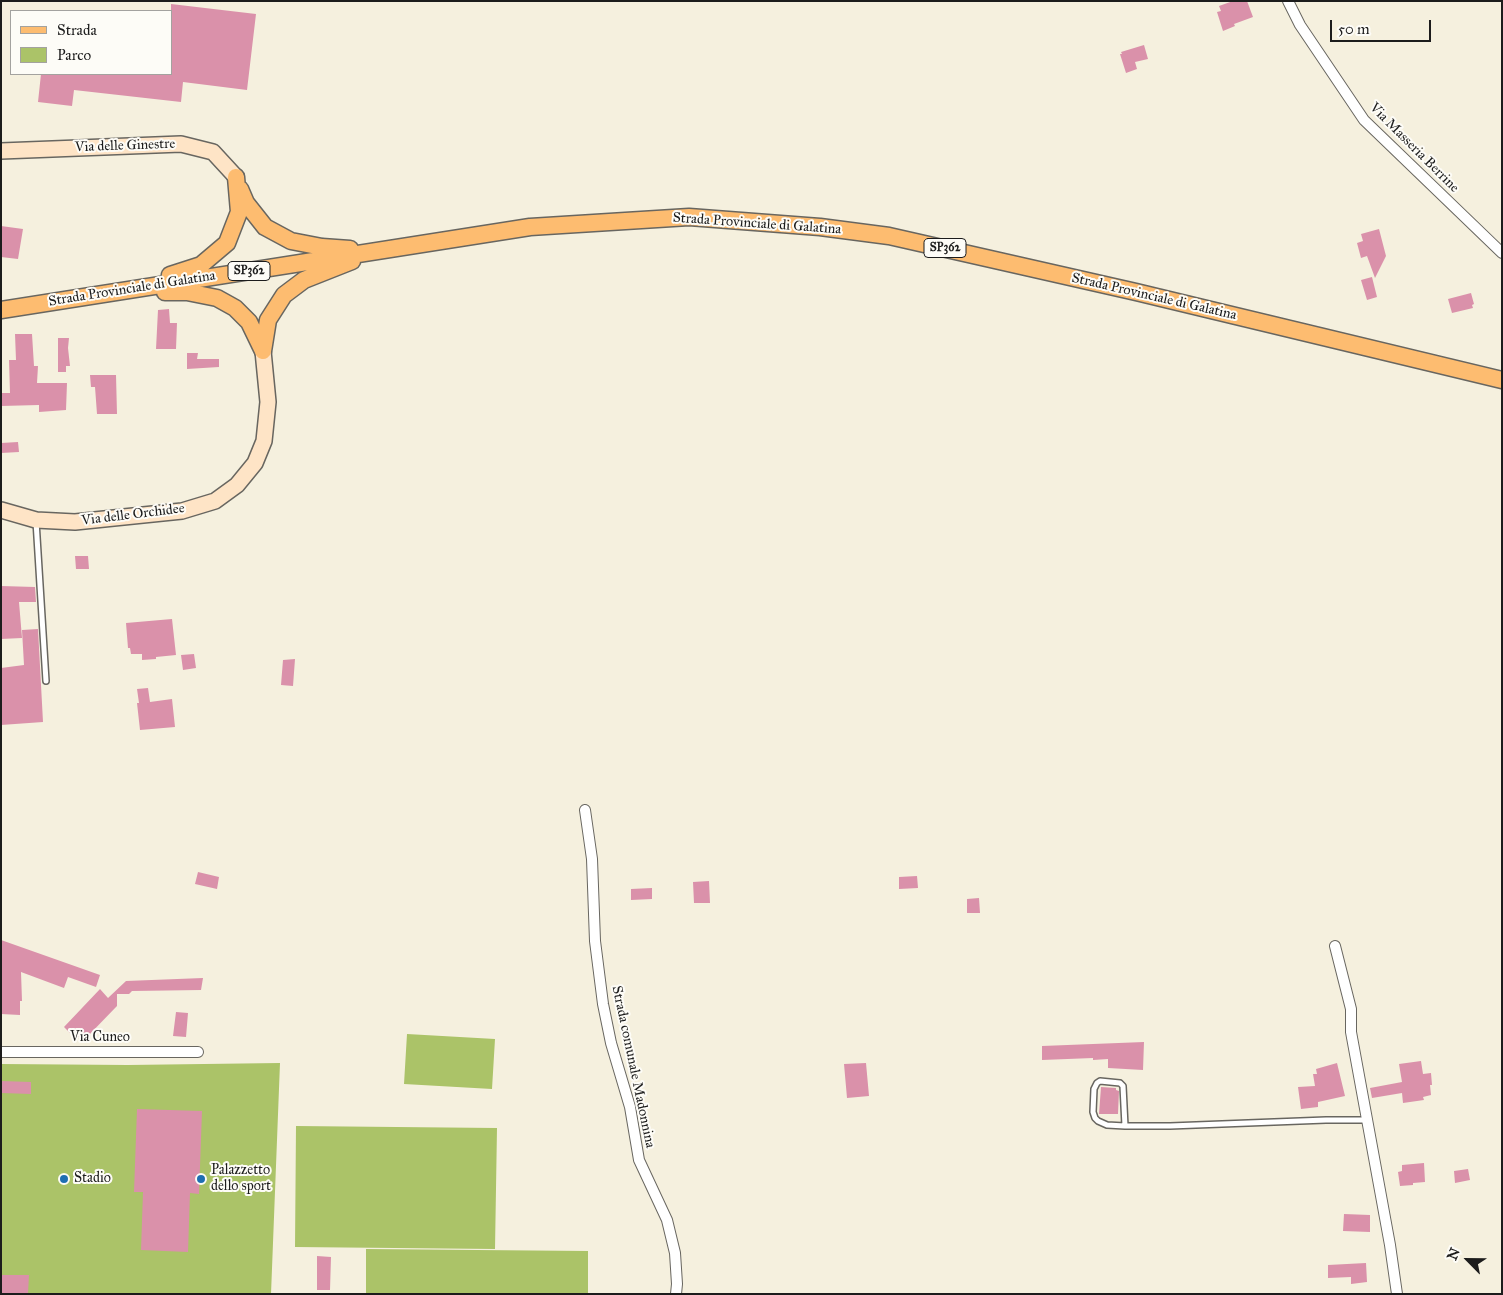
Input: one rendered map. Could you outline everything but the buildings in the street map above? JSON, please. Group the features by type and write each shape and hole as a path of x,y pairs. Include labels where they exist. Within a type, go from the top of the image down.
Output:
{"main road":[{"path":"236,177 246,203 265,227 291,242 322,247 377,251"},
{"path":"121,291 201,266 227,243 239,212 236,177"},
{"name":"Strada Provinciale di Galatina","path":"1,310 530,227 689,217 820,227 889,236 1136,292 1502,380"},
{"path":"263,351 268,320 284,295 304,280 377,251"},
{"path":"121,291 187,292 217,298 235,308 248,322 263,351"}],"street":[{"name":"Via Masseria Berrine","path":"1288,1 1300,25 1364,120 1502,253"},
{"name":"Via delle Ginestre","path":"1,151 181,144 213,152 236,177"},
{"name":"Via delle Orchidee","path":"1,510 36,520 75,522 182,511 214,501 237,485 255,463 264,441 268,402 263,351"},
{"name":"Strada comunale Madonnina","path":"585,810 592,859 596,941 603,1004 611,1043 630,1107 639,1160 667,1220 675,1253 676,1294"},
{"path":"1334,946 1351,1009 1351,1032 1390,1245 1397,1294"},
{"name":"Via Cuneo","path":"1,1052 198,1052"}],"lane":[{"path":"36,520 46,681"},
{"path":"1125,1126 1123,1086 1120,1083 1100,1081 1094,1089 1094,1112 1095,1118 1098,1121 1107,1125 1125,1126 1170,1126 1367,1120"}],"green space":[{"path":"407,1034 495,1039 492,1089 404,1084"},
{"path":"280,1063 271,1294 1,1294 1,1064"},
{"path":"296,1126 497,1128 495,1249 295,1247"},
{"path":"366,1249 588,1251 588,1294 366,1294"}],"place":[{"name":"Stadio","path":"64,1179"},
{"name":"Palazzetto dello sport","path":"201,1179"}]}
